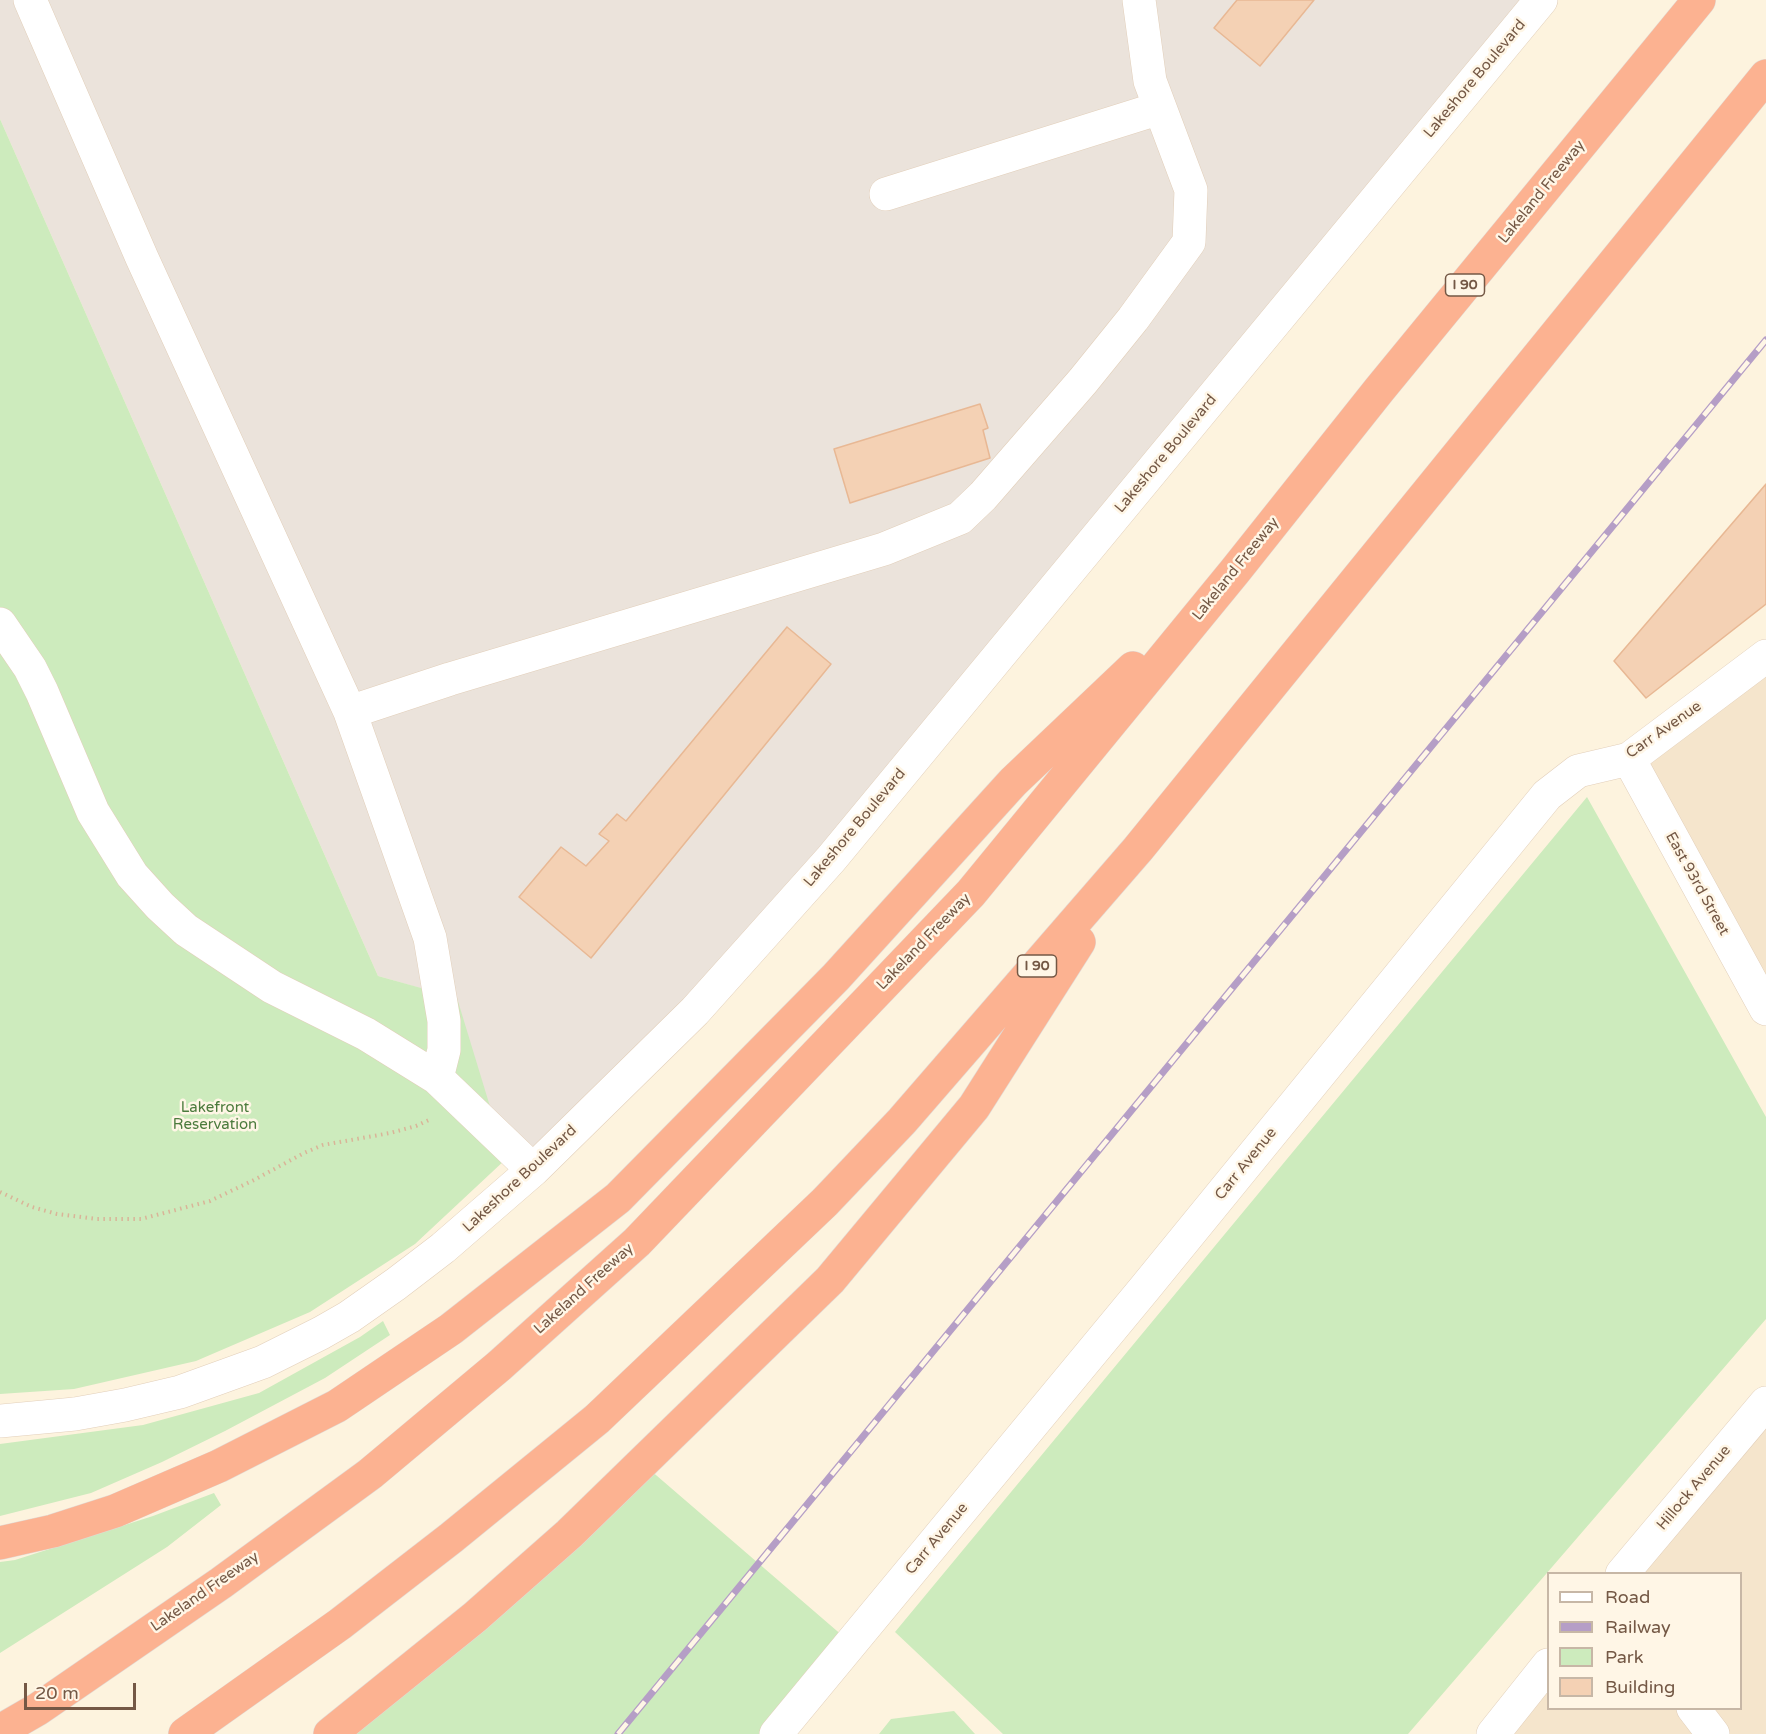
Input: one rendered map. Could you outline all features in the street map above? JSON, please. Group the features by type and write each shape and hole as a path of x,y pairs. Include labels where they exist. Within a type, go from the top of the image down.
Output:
{"highway":[{"name":"Lakeland Freeway","path":"0,1731 38,1709 221,1583 370,1474 499,1366 637,1242 971,893 1699,0"},
{"name":"I 90","path":"185,1734 340,1624 452,1538 597,1419 825,1202 894,1129 1138,849 1766,76"},
{"path":"0,1543 52,1531 125,1507 219,1466 337,1406 451,1329 618,1198 836,977 1013,782 1235,572"},
{"path":"330,1734 475,1617 569,1534 830,1280 974,1107 1138,849"}],"street":[{"path":"30,0 142,258 350,712 430,938 444,1021 448,1089"},
{"path":"350,712 450,679 884,549 960,518 983,496 1083,381 1133,319 1190,242 1191,190 1150,81 1139,0"},
{"name":"Lakeshore Boulevard","path":"0,1421 75,1414 125,1405 180,1392 263,1362 349,1317 396,1284 443,1248 533,1170 695,1011 831,859 1541,0"},
{"path":"886,194 1160,108"},
{"path":"0,624 30,668 42,692 93,812 132,874 160,906 186,930 272,987 366,1034 448,1089 533,1170"},
{"name":"Carr Avenue","path":"776,1734 1145,1288 1547,795 1578,771 1629,759 1766,656"},
{"name":"East 93rd Street","path":"1629,759 1766,1009"},
{"name":"Hillock Avenue","path":"1624,1572 1766,1403"},
{"path":"1493,1734 1547,1666"},
{"path":"1695,1710 1713,1734"}],"path":[{"path":"0,1192 32,1207 57,1214 97,1219 141,1219 210,1201 323,1145 416,1126 439,1114 448,1089"}],"shaded area":[{"path":"0,0 1541,0 831,859 533,1170 437,1078 420,988 378,976 0,119"},
{"path":"1766,656 1766,1009 1629,759"},
{"path":"1766,1403 1766,1734 1493,1734 1547,1666 1547,1710 1742,1710 1742,1572 1623,1572"}],"green space":[{"name":"Lakefront Reservation","path":"0,119 378,976 457,998 506,1159 415,1244 310,1312 196,1361 74,1389 0,1394"},
{"path":"1587,797 1766,1117 1766,1319 1408,1734 1003,1734 895,1632"},
{"path":"383,1321 390,1335 325,1378 225,1431 91,1493 0,1516 0,1444 143,1425 259,1393 360,1337"},
{"path":"642,1463 851,1643 776,1734 330,1734"},
{"path":"214,1493 221,1505 167,1547 0,1653 0,1562 15,1560 153,1516"},
{"path":"954,1711 975,1734 879,1734 891,1719"}],"building":[{"path":"1237,0 1314,0 1260,66 1214,28"},
{"path":"980,404 988,428 983,430 990,458 850,503 834,449"},
{"path":"1766,484 1766,604 1646,698 1614,661"},
{"path":"787,627 831,664 591,958 519,897 561,847 586,866 609,841 599,834 617,814 626,821"}],"railway":[{"path":"618,1734 1766,340"}]}
